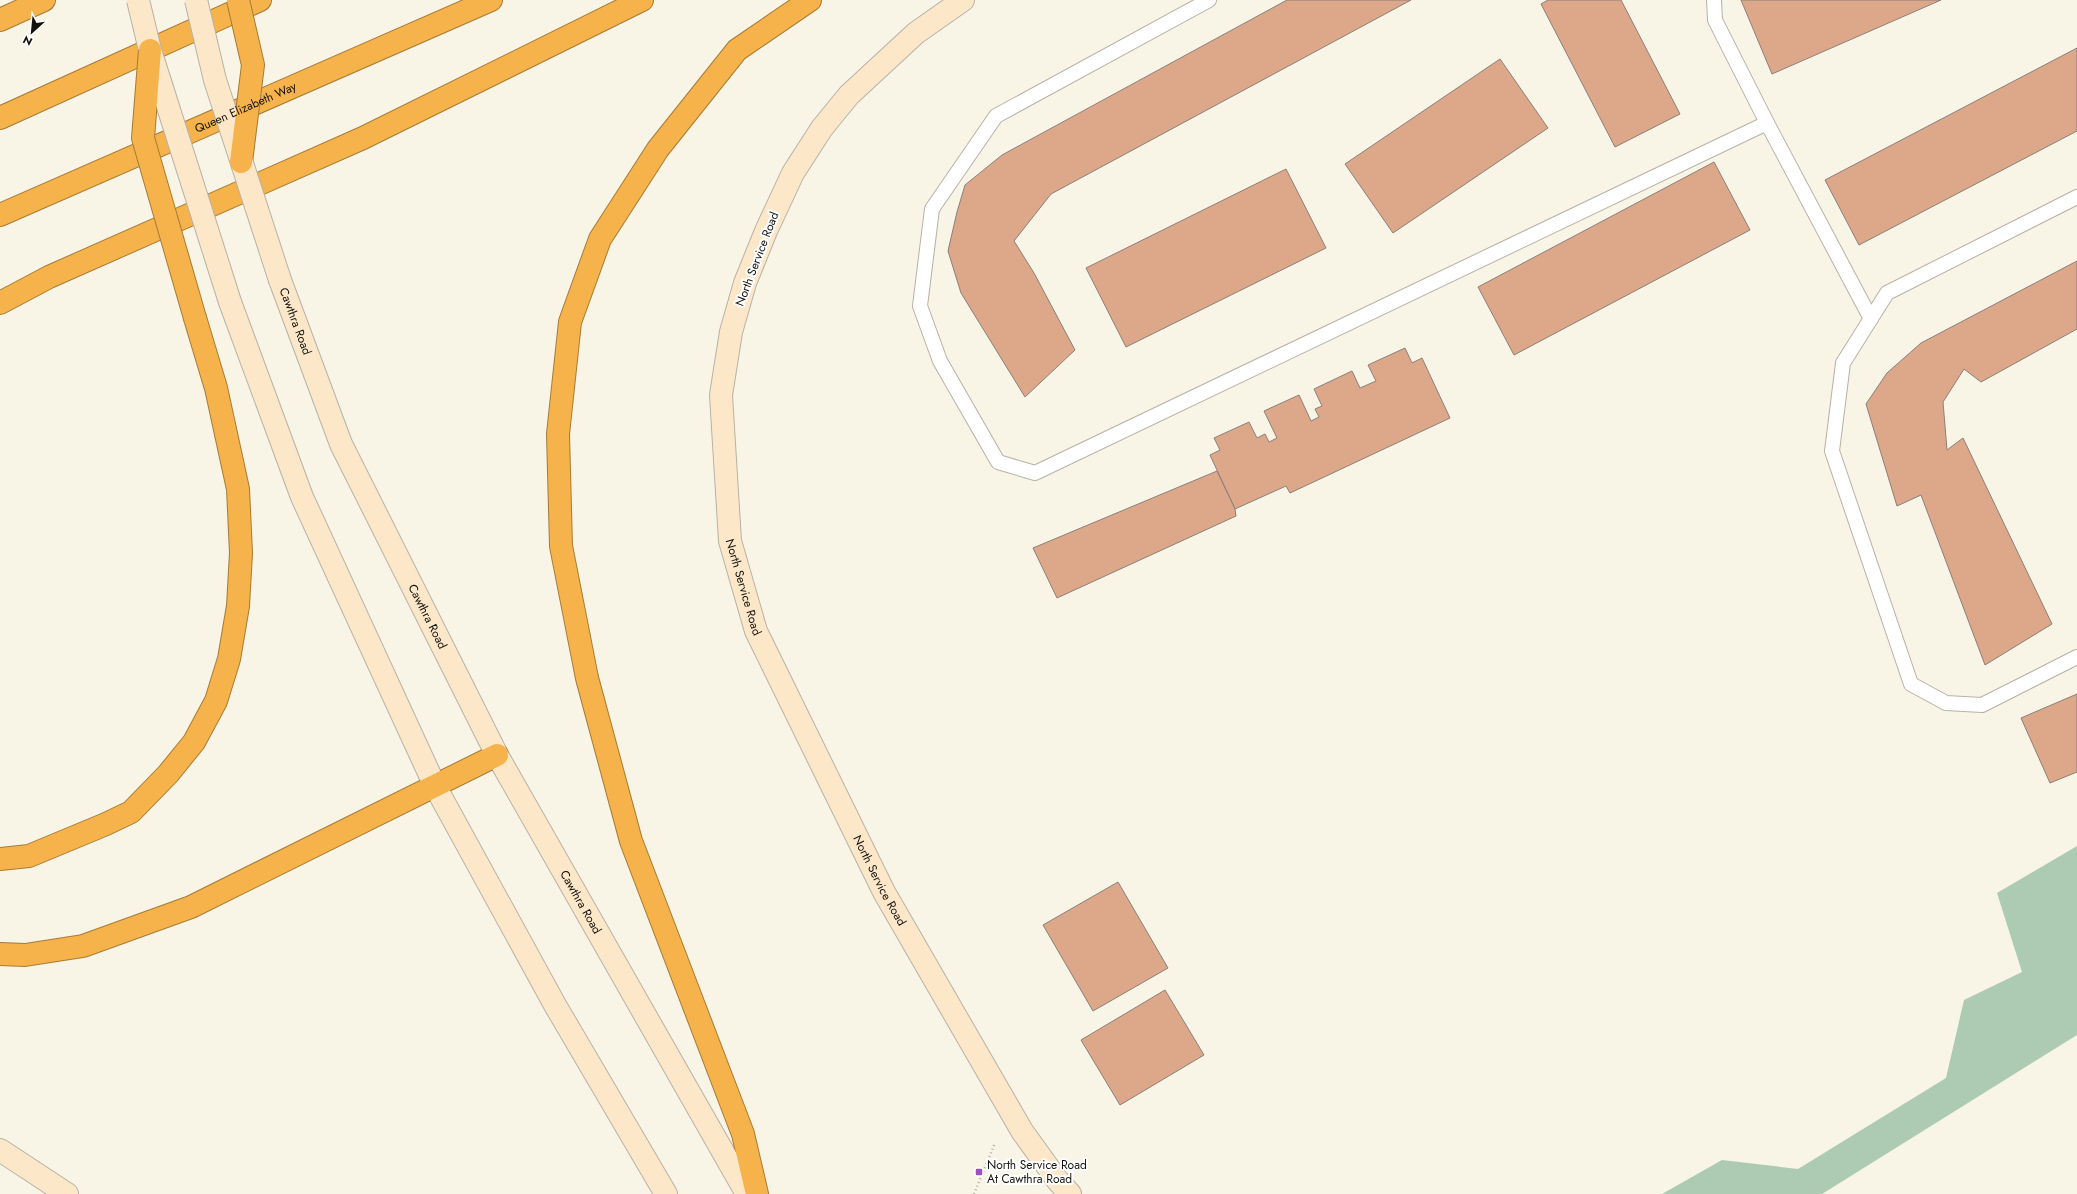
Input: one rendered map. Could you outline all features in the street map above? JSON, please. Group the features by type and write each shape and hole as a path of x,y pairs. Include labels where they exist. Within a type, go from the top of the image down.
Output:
{"highway":[{"path":"0,20 44,0"},
{"path":"238,0 253,65 241,162"},
{"path":"0,118 260,0"},
{"name":"Queen Elizabeth Way","path":"0,214 491,0"},
{"path":"0,303 49,278 363,138 642,0"},
{"path":"757,1194 743,1134 631,841 587,678 561,546 558,434 570,322 600,239 658,149 737,50 810,0"},
{"path":"0,859 29,856 131,812 168,774 194,742 216,700 229,659 238,606 241,553 238,496 216,388 143,138 150,50"},
{"path":"0,954 25,956 83,946 191,907 497,755"}],"main road":[{"path":"138,0 150,50 230,302 302,497 435,786 556,1005 666,1194"},
{"name":"Cawthra Road","path":"196,0 215,80 241,162 280,280 341,444 497,755 747,1194"},
{"name":"North Service Road","path":"963,0 916,33 849,95 822,128 793,173 766,231 744,283 731,332 721,395 730,541 756,631 884,892 1022,1131 1061,1190"},
{"path":"0,1150 67,1194"}],"lane":[{"path":"1209,0 996,116 932,209 920,306 940,361 998,462 1035,473 1767,123"},
{"path":"1714,0 1715,20 1767,123 1871,319"},
{"path":"2077,196 1887,293 1843,363 1832,451 1911,684 1946,703 1982,705 2077,657"}],"path":[{"path":"974,1194 1008,1106"}],"green space":[{"path":"2077,846 2077,1035 1822,1194 1662,1194 1722,1160 1798,1169 1946,1078 1964,1000 2022,972 1997,893"}],"building":[{"path":"1287,0 1411,0 1051,194 1014,241 1034,273 1075,350 1025,397 961,293 948,251 965,185 1002,155"},
{"path":"1548,0 1621,0 1680,114 1615,147 1541,4"},
{"path":"1741,0 1941,0 1772,74"},
{"path":"2077,48 2077,131 1859,245 1825,180"},
{"path":"1500,59 1548,128 1393,233 1345,164"},
{"path":"1714,162 1750,230 1514,355 1478,287"},
{"path":"1286,169 1326,248 1126,347 1086,268"},
{"path":"2077,261 2077,329 1981,382 1964,369 1943,402 1947,450 1963,438 2052,624 1985,665 1921,495 1897,506 1866,404 1887,373 1921,343"},
{"path":"1405,348 1412,363 1422,358 1450,418 1290,493 1286,486 1235,509 1210,455 1220,450 1214,438 1249,422 1257,438 1265,434 1269,442 1277,438 1264,411 1299,395 1311,421 1319,417 1315,409 1322,406 1314,389 1352,371 1360,388 1376,381 1368,365"},
{"path":"1217,471 1235,509 1236,516 1057,598 1033,548"},
{"path":"2077,694 2077,772 2050,783 2021,718"},
{"path":"1118,882 1168,968 1093,1011 1043,925"},
{"path":"1165,990 1204,1055 1120,1105 1081,1040"}],"place":[{"name":"North Service Road At Cawthra Road","path":"979,1172"}]}
